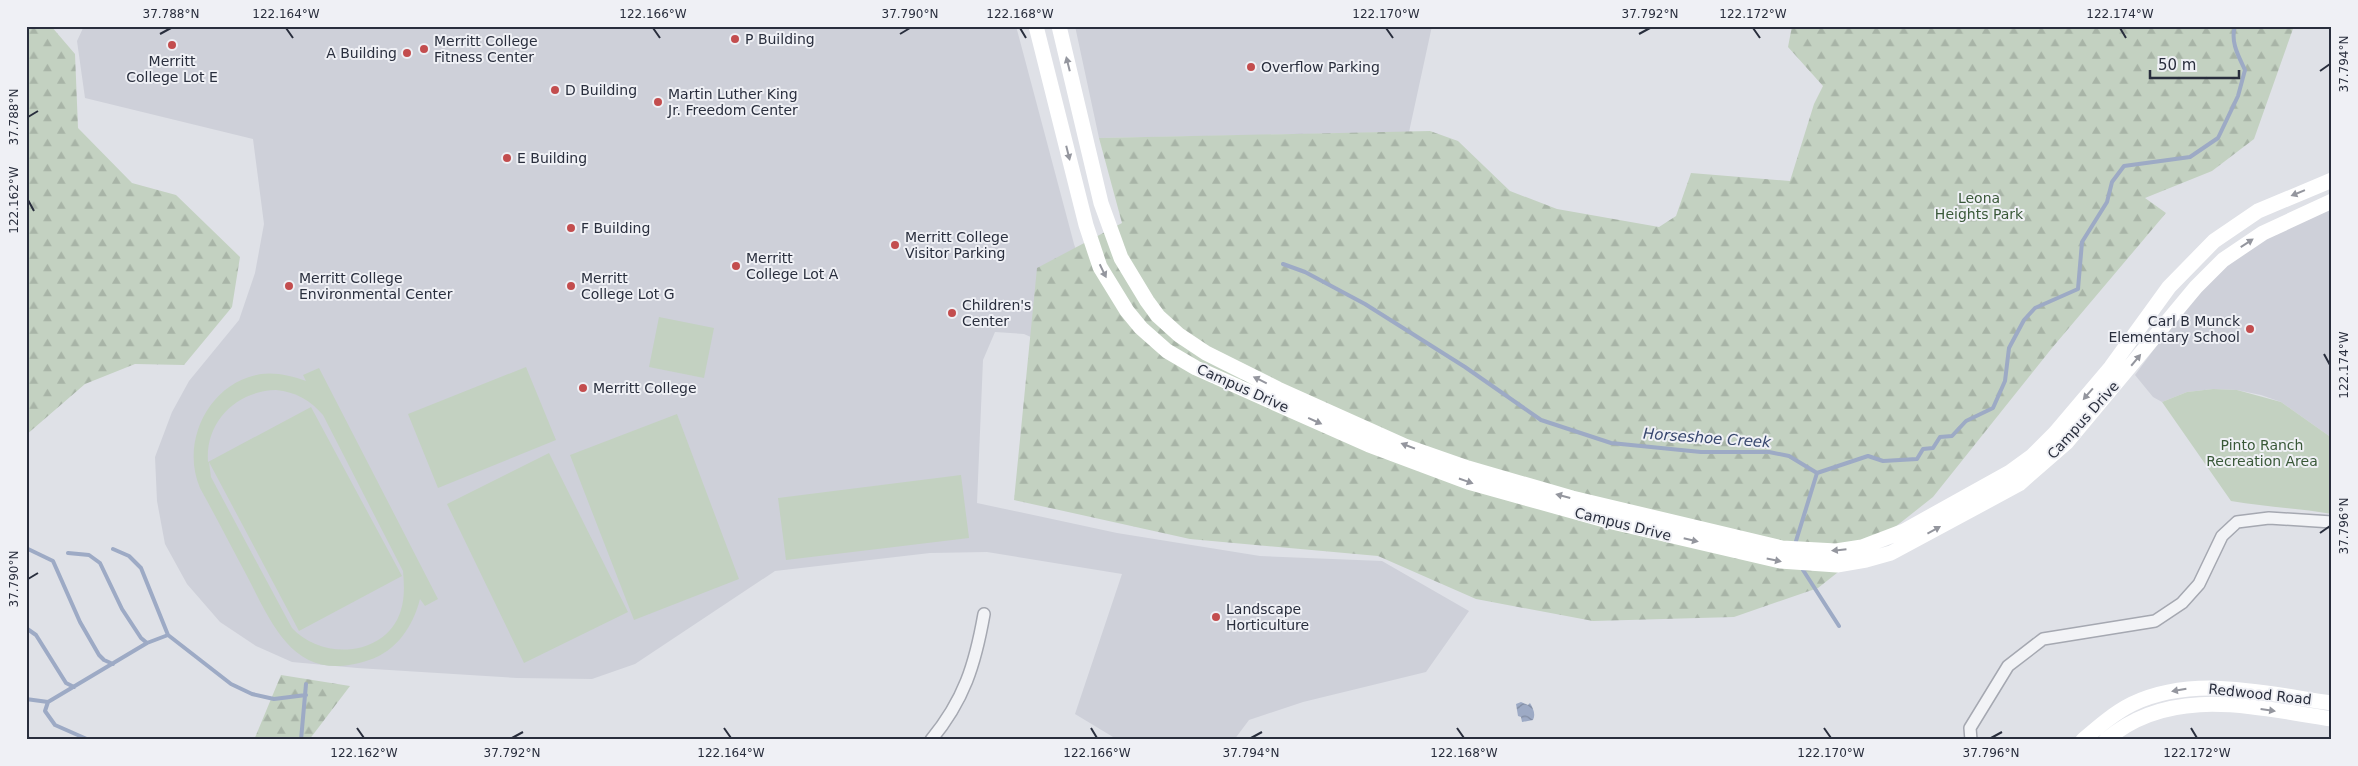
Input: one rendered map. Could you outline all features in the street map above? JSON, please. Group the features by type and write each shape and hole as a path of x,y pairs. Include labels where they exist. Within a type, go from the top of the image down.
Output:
{"street":[{"name":"Campus Drive","path":"1036,26 1086,225 1100,267 1127,311 1141,328 1167,351 1196,368 1370,445 1468,482 1608,521 1728,542 1807,551 1836,551 1862,547 1889,546 2019,484 2041,467 2067,442 2196,287 2223,260 2263,233 2332,200"},
{"name":"Campus Drive","path":"1059,26 1101,203 1115,243 1132,280 1158,316 1179,335 1206,353 1278,389 1405,446 1532,487 1728,542"},
{"name":"Campus Drive","path":"1889,546 2010,472 2032,456 2111,367 2169,287 2214,241 2258,211 2332,180"},
{"path":"1971,740 1970,728 2008,666 2023,652 2043,639 2155,621 2182,603 2199,584 2222,536 2236,522 2269,518 2332,522"},
{"path":"931,740 954,710 965,689 978,650 984,614"},
{"name":"Redwood Road","path":"2083,740 2132,704 2162,693 2192,688 2222,688 2332,703"},
{"name":"Redwood Road","path":"2106,740 2139,718 2166,708 2196,703 2219,702 2332,719"}],"shaded area":[{"name":"Merritt College","path":"84,26 1016,26 1074,244 1092,296 1210,417 1024,334 995,332 983,360 977,503 1117,533 1260,556 1382,561 1469,611 1426,672 1303,702 1249,720 1234,740 1118,740 1075,714 1122,574 987,552 930,553 775,571 635,664 592,679 517,678 292,662 256,646 220,622 187,584 165,544 157,501 155,457 172,412 189,381 239,320 255,273 264,224 253,139 85,98 77,41"},
{"name":"Overflow Parking","path":"1075,26 1432,26 1409,132 1099,138"},
{"name":"Carl B Munck Elementary School","path":"2332,204 2332,438 2281,402 2261,395 2237,390 2213,389 2187,392 2162,402 2153,397 2135,375 2189,302 2236,254"}],"green space":[{"path":"26,26 51,26 75,54 78,128 132,183 176,195 240,257 232,307 184,365 135,364 85,384 26,435"},
{"name":"Leona Heights Park","path":"1792,26 2294,26 2254,139 2212,171 2145,198 2166,213 2052,348 1933,497 1818,588 1734,617 1593,621 1476,599 1378,556 1190,539 1014,500 1037,268 1122,223 1099,138 1430,131 1458,141 1510,191 1557,209 1659,227 1676,216 1691,173 1790,181 1814,104 1823,86 1788,47"},
{"path":"659,317 714,328 704,378 649,367"},
{"path":"526,367 556,440 438,488 408,414"},
{"path":"319,368 438,599 425,606 420,599 408,628 396,644 388,650 369,660 344,666 323,665 305,658 291,647 278,632 267,615 200,488 195,470 194,452 197,434 203,417 214,401 227,389 243,379 261,374 284,375 306,381 303,375","holes":["276,390 302,398 323,415 403,571 404,595 401,610 394,626 382,637 368,645 352,649 320,646 305,639 292,628 211,477 209,462 299,631 402,576 311,407 208,462 208,447 212,434 218,421 226,411 248,396"]},
{"name":"Pinto Ranch Recreation Area","path":"2213,389 2237,390 2281,402 2332,438 2332,514 2231,501 2162,402 2187,392"},
{"path":"677,414 739,579 634,620 570,455"},
{"path":"549,453 628,612 524,663 447,504"},
{"path":"961,475 969,538 786,560 778,498"},
{"path":"281,675 350,686 309,740 254,740"}],"water":[{"path":"1521,702 1528,705 1530,703 1534,713 1533,720 1522,722 1521,717 1518,716 1516,704"}],"waterway":[{"name":"Horseshoe Creek","path":"1283,264 1305,272 1365,304 1465,367 1541,420 1611,443 1701,452 1769,452 1789,456 1817,473 1868,456 1883,461 1917,459 1923,449 1933,448 1940,437 1952,436 1966,421 1993,408 2005,381 2009,348 2024,320 2035,308 2078,289 2082,242 2107,202 2112,182 2124,166 2190,157 2218,138 2238,96 2245,70 2234,44 2235,26"},
{"path":"1796,541 1817,473"},
{"path":"26,548 53,561 80,622 99,655 104,660 113,664"},
{"path":"113,549 129,556 141,568 168,635"},
{"path":"68,553 89,555 100,563 122,609 141,638 147,643"},
{"path":"1803,570 1839,626"},
{"path":"26,628 36,635 66,683 74,687"},
{"path":"26,699 48,702 147,643 168,635 231,684 252,694 274,699 306,695"},
{"name":"Horseshoe Creek","path":"301,740 306,684"},
{"path":"48,702 45,711 55,725 89,740"},
{"path":"26,737 31,740"}],"place":[{"name":"P Building","path":"735,39"},
{"name":"Merritt College Lot E","path":"172,45"},
{"name":"Merritt College Fitness Center","path":"424,49"},
{"name":"A Building","path":"407,53"},
{"name":"Overflow Parking","path":"1251,67"},
{"name":"D Building","path":"555,90"},
{"name":"Martin Luther King Jr. Freedom Center","path":"658,102"},
{"name":"E Building","path":"507,158"},
{"name":"F Building","path":"571,228"},
{"name":"Merritt College Visitor Parking","path":"895,245"},
{"name":"Merritt College Lot A","path":"736,266"},
{"name":"Merritt College Environmental Center","path":"289,286"},
{"name":"Merritt College Lot G","path":"571,286"},
{"name":"Children's Center","path":"952,313"},
{"name":"Carl B Munck Elementary School","path":"2250,329"},
{"name":"Merritt College","path":"583,388"},
{"name":"Landscape Horticulture","path":"1216,617"}]}
